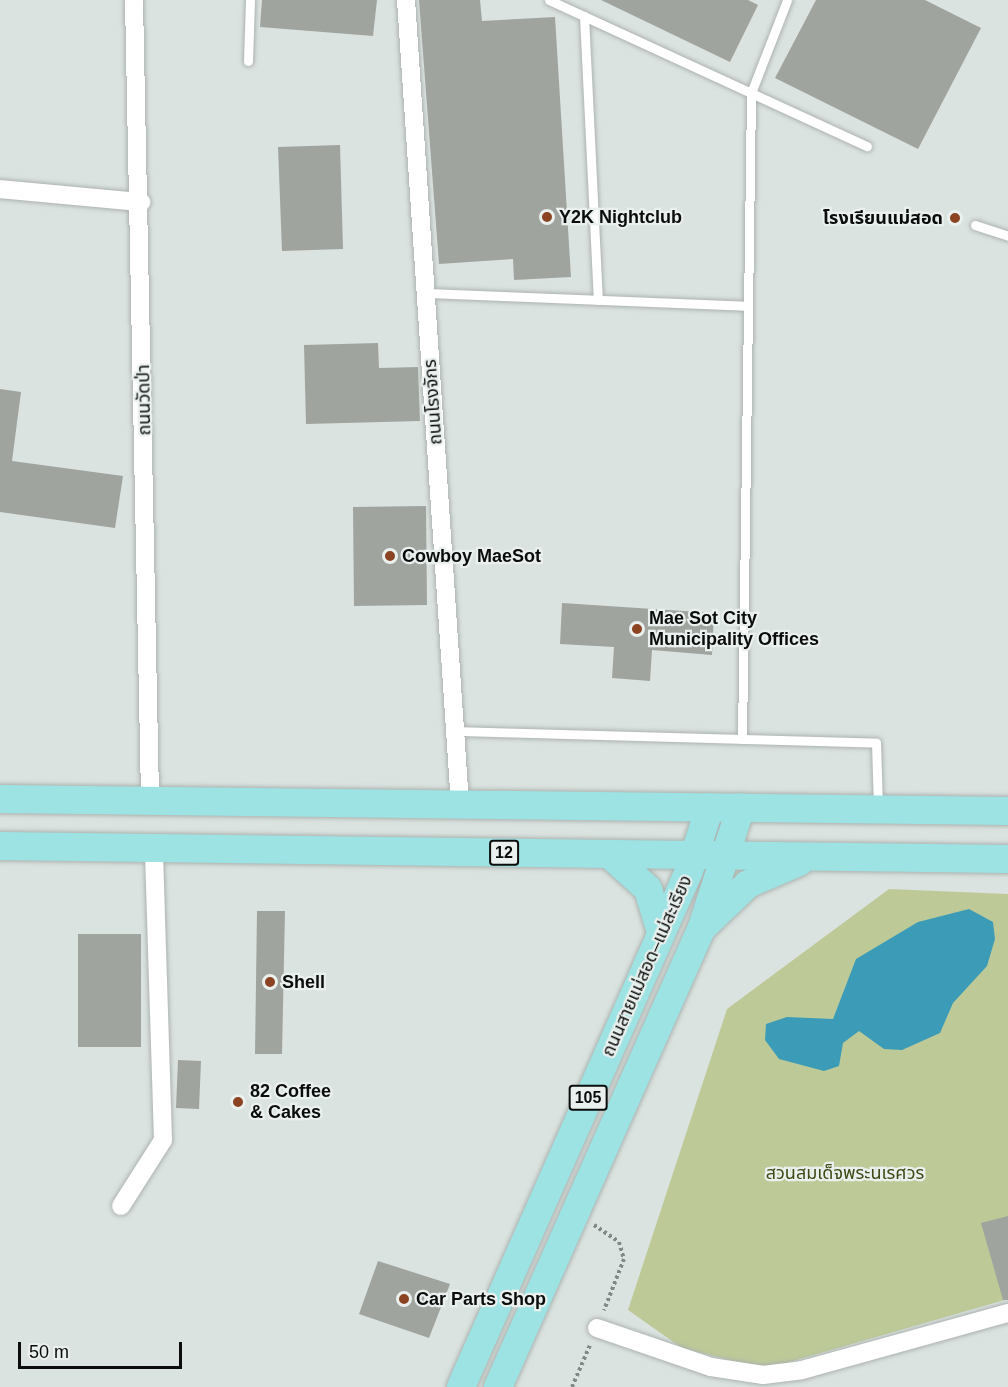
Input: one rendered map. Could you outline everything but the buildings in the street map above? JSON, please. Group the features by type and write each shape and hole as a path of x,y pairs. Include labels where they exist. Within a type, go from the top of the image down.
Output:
{"main road":[{"path":"0,798 1008,811"},
{"name":"ถนนสายแม่สอด–แม่สะเรียง","path":"461,1387 695,855 710,807"},
{"name":"ถนนสายแม่สอด–แม่สะเรียง","path":"498,1387 702,927 741,807"},
{"name":"12","path":"0,846 1008,859"},
{"path":"609,854 648,890 661,933"},
{"path":"702,927 748,884 819,856"}],"street":[{"name":"ถนนวัดป่า","path":"134,0 141,202 150,800"},
{"name":"ถนนโรงจักร","path":"406,0 460,804"},
{"path":"0,189 141,202"},
{"path":"121,1206 163,1140 154,848"},
{"path":"597,1328 711,1368 763,1375 802,1370 1008,1313"}],"lane":[{"path":"248,61 250,0"},
{"path":"549,0 867,146"},
{"path":"742,739 751,93 787,0"},
{"path":"584,16 598,300"},
{"path":"975,225 1008,236"},
{"path":"426,293 747,306"},
{"path":"456,731 876,743 878,809"}],"path":[{"path":"572,1387 624,1259 609,1231 574,1216"}],"green space":[{"name":"สวนสมเด็จพระนเรศวร","path":"889,889 1008,894 1008,1299 765,1369 682,1348 628,1310 727,1009"}],"water":[{"path":"969,909 993,922 995,939 987,966 953,1003 940,1033 902,1050 884,1049 859,1031 843,1043 839,1066 824,1071 779,1059 765,1040 766,1024 787,1017 833,1019 856,959 918,922"}],"place":[{"name":"Y2K Nightclub","path":"547,217"},
{"name":"โรงเรียนแม่สอด","path":"955,218"},
{"name":"Cowboy MaeSot","path":"390,556"},
{"name":"Mae Sot City Municipality Offices","path":"637,629"},
{"name":"Shell","path":"270,982"},
{"name":"82 Coffee & Cakes","path":"238,1102"},
{"name":"Car Parts Shop","path":"404,1299"}]}
